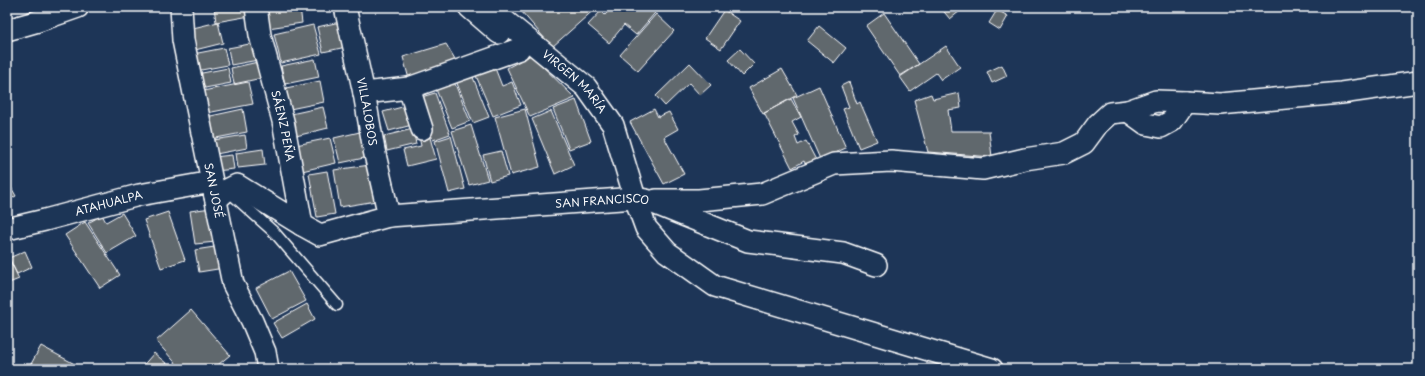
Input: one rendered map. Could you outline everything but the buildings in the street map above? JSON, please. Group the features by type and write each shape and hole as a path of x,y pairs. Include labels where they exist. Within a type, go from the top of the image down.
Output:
{"street":[{"path":"7,30 78,7"},
{"name":"SAN JOSÉ","path":"181,7 183,40 197,113 219,186 232,284 252,321 264,352 268,369"},
{"name":"SÁENZ PEÑA","path":"256,7 260,35 283,120 302,225"},
{"name":"VILLALOBOS","path":"345,7 389,216"},
{"name":"VIRGEN MARÍA","path":"469,7 586,87 613,125 640,199 646,228 667,252 715,286 992,369"},
{"path":"364,93 409,88 528,48 490,7"},
{"path":"640,199 699,200 762,194 834,164 891,161 983,169 1025,159 1064,153 1084,143 1098,124 1110,113 1128,111 1156,101 1220,104 1341,93 1418,82"},
{"path":"409,88 422,129"},
{"name":"ATAHUALPA","path":"7,229 139,195 237,185 302,225"},
{"name":"SAN FRANCISCO","path":"302,225 320,235 389,216 640,199 748,241 844,253 876,265"}],"lane":[{"path":"219,186 275,233 337,305"}]}
